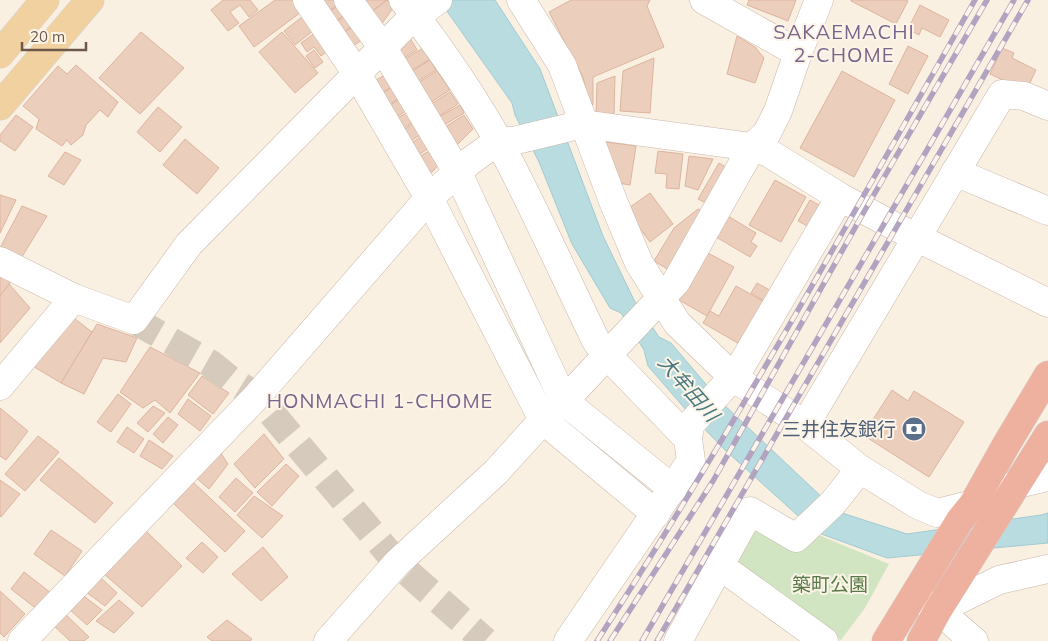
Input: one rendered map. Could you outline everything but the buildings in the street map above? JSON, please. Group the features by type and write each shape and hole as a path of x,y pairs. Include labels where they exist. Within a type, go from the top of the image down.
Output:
{"highway":[{"path":"886,641 1048,375"},
{"path":"920,641 1048,435"}],"main road":[{"path":"0,54 45,0"},
{"path":"0,106 90,0"}],"street":[{"path":"307,0 357,74 429,198 543,420 656,514"},
{"path":"348,0 383,48 458,173 564,401 673,488"},
{"path":"520,0 562,66 575,126 612,201 640,264 652,306 677,323 731,380 805,425 860,469 918,505 937,513 966,512 1017,484 1048,477"},
{"path":"704,0 798,53"},
{"path":"328,641 398,563 496,472 543,420 564,401 676,282 752,147 767,133 771,126 820,0"},
{"path":"0,261 74,298 134,320 189,244 383,48 421,6 441,49 506,141 522,186 596,341 610,351 689,432 691,461 568,641"},
{"path":"805,425 1002,94 1024,96 1048,106"},
{"path":"22,641 257,396 429,198 470,162 506,141 575,126 752,147 769,153 840,197 917,238 1048,303"},
{"path":"956,172 1048,211"},
{"path":"689,432 731,380 840,197"},
{"path":"0,386 74,298"},
{"path":"678,641 750,511 796,538 834,503 860,469"},
{"path":"720,566 824,641"},
{"path":"938,610 999,580 1048,569"},
{"path":"912,597 938,610 974,641"}],"green space":[{"name":"築町公園","path":"753,524 816,534 889,564 865,608 841,640 829,635 733,560"}],"water":[{"name":"大牟田川","path":"439,0 495,0 540,69 603,236 634,300 659,337 671,343 721,402 825,500 839,512 907,534 1048,513 1048,543 887,558 816,532 725,450 687,411 648,366 644,350 621,313 610,308 572,244 539,162 515,115 512,103"}],"tunnel":[{"path":"134,320 211,364 231,380 257,396 397,563 485,641"}],"railway":[{"path":"597,641 696,483 837,242 975,0"},
{"path":"610,641 713,481 865,210 987,0"},
{"path":"642,641 1014,0"},
{"path":"657,641 1028,0"}],"place":[{"name":"三井住友銀行","path":"914,429"}],"district":[{"name":"SAKAEMACHI 2-CHOME","path":"844,42"},
{"name":"HONMACHI 1-CHOME","path":"380,400"}]}
